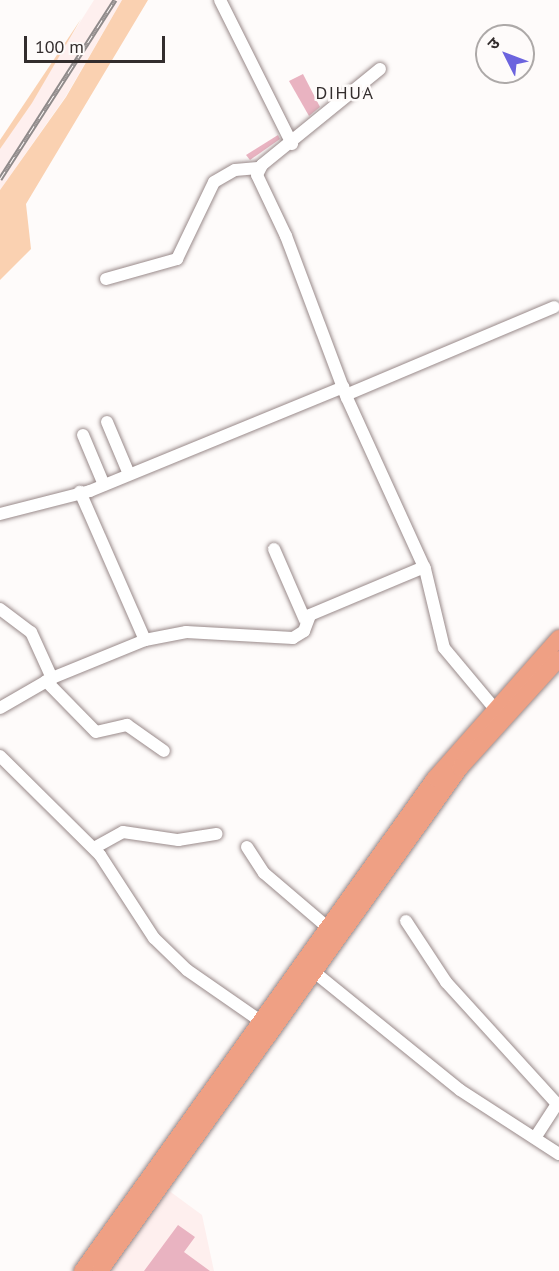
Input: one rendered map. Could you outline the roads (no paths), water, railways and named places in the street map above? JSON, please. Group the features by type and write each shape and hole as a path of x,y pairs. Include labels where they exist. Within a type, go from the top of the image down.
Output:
{"highway":[{"path":"499,714 559,638"},
{"path":"82,1271 266,1025 333,931 435,778 499,714 559,659"},
{"path":"100,1271 266,1025 313,970 333,931"}],"street":[{"path":"220,0 292,144"},
{"path":"106,279 177,259 214,183 235,170 258,168 292,144 381,69"},
{"path":"258,168 344,391 424,567 444,648 499,714"},
{"path":"0,514 104,485 554,307"},
{"path":"107,422 129,474"},
{"path":"83,435 104,485"},
{"path":"80,492 145,640"},
{"path":"0,708 50,680 145,640 164,641 182,632 293,638 303,631 305,620 274,549"},
{"path":"305,620 424,567"},
{"path":"0,609 31,632 50,680 96,732 127,725 164,752"},
{"path":"0,756 94,849 153,939 187,970 266,1025"},
{"path":"94,849 123,832 178,840 217,834"},
{"path":"247,847 264,873 333,931"},
{"path":"406,921 453,990 557,1104 536,1136"},
{"path":"313,970 460,1090 558,1151"}],"railway":[{"path":"0,179 115,0"}],"district":[{"name":"DIHUA","path":"345,93"}]}
